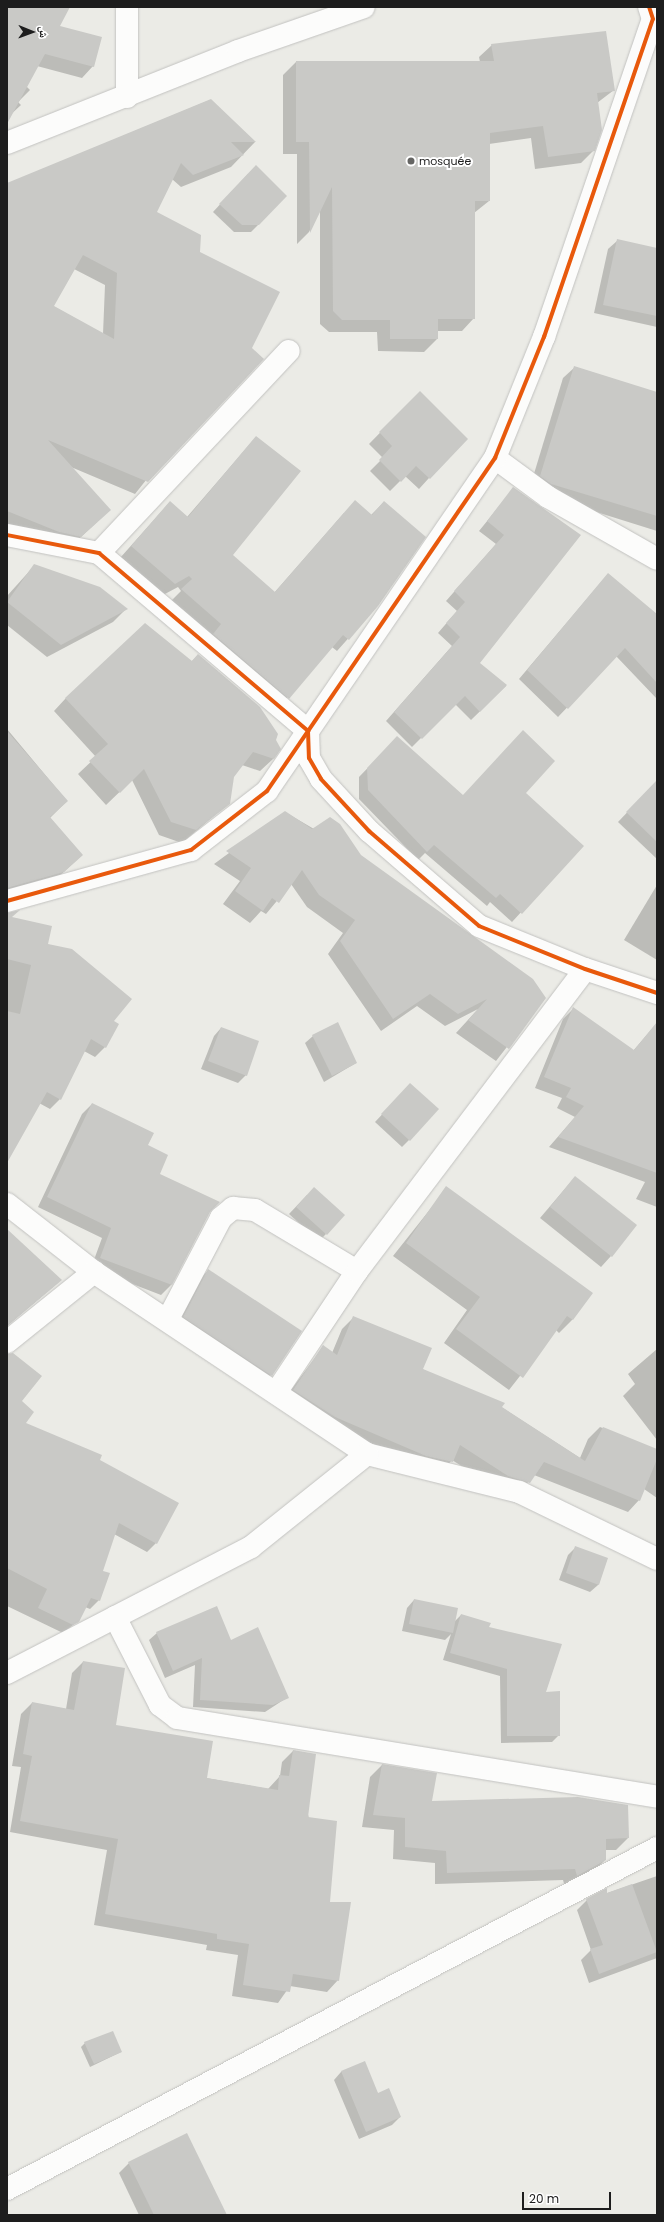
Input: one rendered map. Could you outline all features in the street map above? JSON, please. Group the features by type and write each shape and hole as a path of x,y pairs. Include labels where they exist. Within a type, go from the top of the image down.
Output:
{"street":[{"path":"127,7 127,97"},
{"path":"7,143 238,52 364,7"},
{"path":"7,901 190,850 267,791 495,458 544,337 653,16"},
{"path":"99,554 289,351"},
{"path":"495,458 548,496 657,559"},
{"path":"7,535 99,554 308,731 309,758 321,779 369,831 479,926 584,969 657,993"},
{"path":"277,1391 357,1271 584,969"},
{"path":"7,1204 94,1272 168,1318 277,1391 367,1454 519,1492 657,1559"},
{"path":"168,1318 221,1218 233,1208 255,1210 357,1271"},
{"path":"7,1342 94,1272"},
{"path":"7,1673 251,1547 367,1454"},
{"path":"115,1616 160,1705 177,1718 657,1797"},
{"path":"7,2189 657,1848"}],"building":[{"path":"7,7 70,7 60,26 102,37 94,67 45,54 7,124"},
{"path":"606,31 615,91 597,93 602,130 595,151 548,157 543,126 490,133 490,201 475,201 475,319 438,319 438,339 390,339 390,320 342,320 333,311 332,187 310,233 309,142 296,142 296,61 494,61 491,44"},
{"path":"211,99 256,142 231,142 244,155 193,175 181,163 157,212 201,235 200,252 280,292 252,348 264,359 148,482 48,440 111,510 81,537 59,532 7,511 7,183","holes":["83,255 117,273 114,339 54,306"]},
{"path":"256,165 287,196 259,225 242,225 219,204"},
{"path":"617,239 657,248 657,316 603,305"},
{"path":"574,366 657,392 657,516 551,484 540,476"},
{"path":"420,391 468,439 430,479 416,466 401,482 379,460 392,446 379,432"},
{"path":"256,436 301,471 233,555 275,592 355,500 372,515 384,501 426,537 378,606 349,640 343,635 289,699 213,634 221,624 181,589 192,579 189,576 175,584 131,546 170,501 188,517"},
{"path":"513,487 581,535 480,663 507,685 480,712 465,696 422,739 394,712 460,637 446,623 465,602 454,591 504,535 487,521"},
{"path":"34,564 100,587 128,609 61,645 7,602"},
{"path":"608,573 657,614 657,683 625,648 568,709 527,670"},
{"path":"145,623 192,661 198,654 260,707 278,734 276,740 281,749 274,759 253,752 234,777 230,804 196,830 171,822 144,769 120,793 89,761 108,744 65,698"},
{"path":"523,730 555,761 526,793 584,846 522,914 500,894 496,898 434,845 427,852 368,790 367,768 397,736 463,795"},
{"path":"7,731 68,801 50,817 83,855 64,872 7,888"},
{"path":"657,780 657,842 626,812"},
{"path":"285,811 312,829 330,817 340,824 361,855 533,979 546,998 509,1049 468,1020 487,999 458,1014 430,994 393,1019 340,941 355,920 319,895 302,870 279,903 272,898 263,911 235,891 251,868 226,851"},
{"path":"20,910 12,917 52,926 48,944 72,949 132,999 114,1021 119,1024 106,1048 91,1039 61,1100 47,1092 7,1163 7,1011 20,1014 31,965 7,959 7,913"},
{"path":"573,1007 634,1050 657,1022 657,1173 558,1137 584,1106 566,1097 571,1088 544,1077"},
{"path":"338,1022 357,1063 332,1076 312,1035"},
{"path":"221,1027 259,1041 247,1076 208,1061"},
{"path":"410,1083 439,1109 410,1141 381,1114"},
{"path":"92,1103 154,1133 148,1145 168,1155 160,1174 220,1202 210,1212 172,1285 100,1258 111,1228 47,1197"},
{"path":"575,1176 637,1225 612,1257 550,1207"},
{"path":"446,1186 593,1293 573,1320 567,1316 523,1378 456,1329 480,1297 406,1243"},
{"path":"314,1187 345,1215 327,1235 296,1207"},
{"path":"7,1229 62,1280 7,1326"},
{"path":"208,1269 302,1331 272,1376 183,1317"},
{"path":"353,1316 432,1348 423,1369 505,1403 502,1407 585,1461 603,1427 657,1449 657,1459 640,1501 544,1462 530,1483 508,1476 460,1445 453,1462 426,1456 335,1417 293,1390 323,1345 337,1355"},
{"path":"13,1353 42,1376 22,1401 34,1412 26,1423 102,1455 100,1460 179,1503 157,1544 119,1523 103,1571 110,1573 100,1601 91,1598 79,1622 73,1625 38,1608 47,1589 7,1568 7,1354"},
{"path":"575,1546 608,1558 599,1585 566,1573"},
{"path":"414,1599 458,1608 453,1633 409,1624"},
{"path":"217,1606 231,1640 258,1627 289,1698 273,1705 200,1700 202,1658 173,1671 156,1632"},
{"path":"461,1614 491,1623 489,1627 562,1644 546,1692 560,1691 560,1736 507,1736 507,1669 450,1653"},
{"path":"83,1661 125,1668 116,1725 213,1741 207,1778 278,1790 279,1775 289,1776 293,1750 316,1754 308,1817 337,1821 330,1902 351,1902 339,1981 293,1974 290,1992 243,1985 249,1944 217,1939 217,1934 105,1914 118,1839 20,1821 32,1756 23,1754 32,1702 74,1710"},
{"path":"382,1764 437,1773 432,1801 578,1797 628,1805 629,1838 606,1839 606,1860 577,1876 575,1869 447,1873 446,1851 405,1847 405,1818 373,1815"},
{"path":"632,1884 657,1952 599,1974 590,1949 603,1945 586,1899 607,1888 607,1893"},
{"path":"113,2031 122,2052 94,2064 84,2042"},
{"path":"365,2061 378,2093 389,2088 401,2117 366,2132 341,2071"},
{"path":"187,2133 227,2215 154,2215 128,2162"}],"cycle path":[{"path":"7,901 191,850 267,791 495,458 544,337 653,19 649,7"},
{"path":"7,535 99,553 308,731 309,758 321,779 369,831 479,926 585,969 657,993"}],"place":[{"name":"mosquée","path":"411,161"}]}
